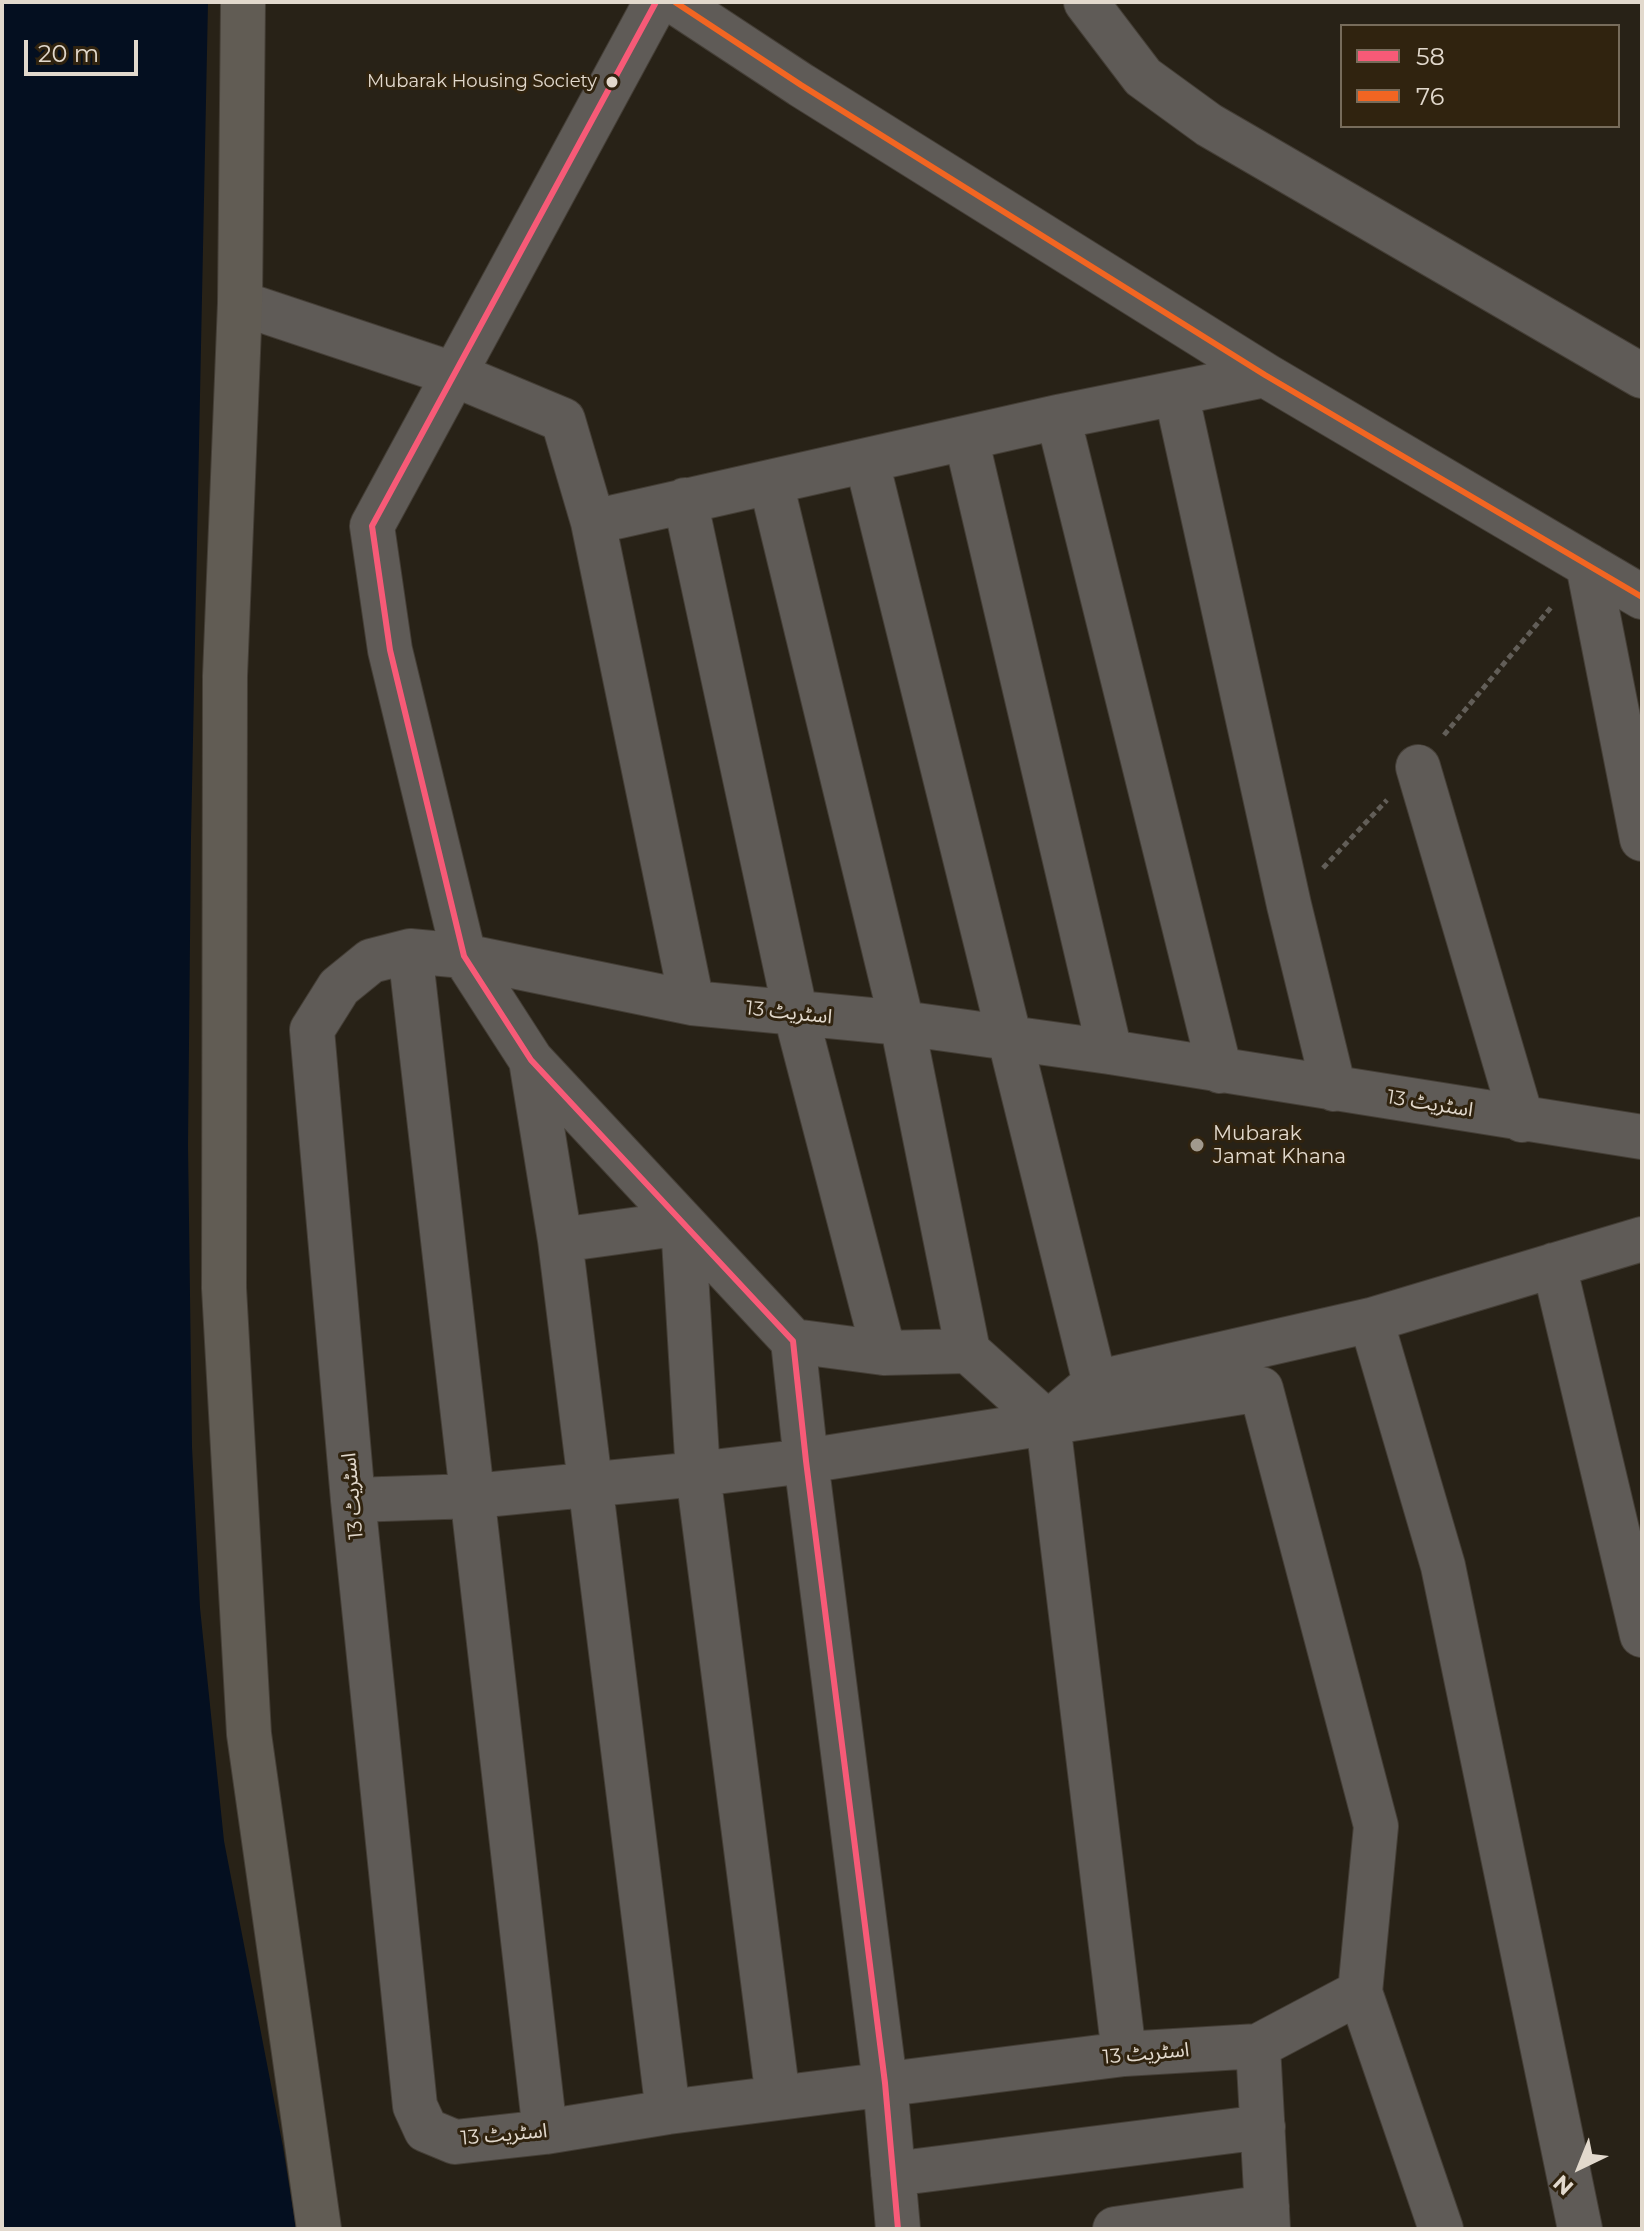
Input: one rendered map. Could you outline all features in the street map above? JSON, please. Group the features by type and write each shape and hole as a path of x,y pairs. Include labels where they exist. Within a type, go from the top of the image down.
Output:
{"main road":[{"path":"243,2 240,303 225,676 224,1288 249,1734 319,2229"}],"street":[{"path":"656,2 372,526 390,650 464,956 531,1060 793,1341 885,2083 898,2229"},
{"path":"675,2 801,85 1265,375 1642,597"},
{"path":"1086,2 1143,77 1209,125 1642,376"},
{"path":"240,303 453,374 563,420 593,522 692,1003"},
{"path":"593,522 1058,417 1265,375"},
{"path":"1176,393 1289,905 1334,1089"},
{"path":"1058,417 1220,1071"},
{"path":"966,438 1110,1052"},
{"path":"867,462 1095,1383"},
{"path":"771,483 902,1023 968,1351 1048,1423 1124,2054"},
{"path":"685,500 796,1015 884,1353"},
{"path":"1588,565 1642,839"},
{"path":"1418,767 1522,1120"},
{"path":"410,951 545,2132"},
{"name":"اسٹریٹ 13","path":"1360,1992 1258,2046 1124,2054 885,2083 455,2142 426,2130 415,2106 353,1500 312,1030 339,987 371,961 410,951 464,956 692,1003 902,1023 1110,1052 1642,1137"},
{"path":"531,1060 560,1240 668,2112"},
{"path":"560,1240 683,1223"},
{"path":"683,1223 698,1474 778,2098"},
{"path":"1048,1423 1095,1383 1371,1320 1642,1239"},
{"path":"1554,1265 1642,1635"},
{"path":"1371,1320 1443,1566 1580,2229"},
{"path":"793,1341 884,1353 968,1351"},
{"path":"353,1500 474,1496 806,1461 1261,1389 1376,1826 1360,1992 1441,2229"},
{"path":"1115,2229 1267,2218 1258,2046"},
{"path":"893,2174 1263,2127"}],"water":[{"path":"2,2 208,2 191,836 188,1145 192,1447 200,1608 224,1841 296,2229 2,2229"}],"transit line":[{"name":"58","path":"656,2 372,526 390,650 464,956 531,1060 793,1341 885,2083 898,2229"},
{"name":"76","path":"675,2 801,85 1265,375 1642,597"}],"place":[{"name":"Mubarak Housing Society","path":"612,82"},
{"name":"Mubarak Jamat Khana","path":"1197,1145"}]}
